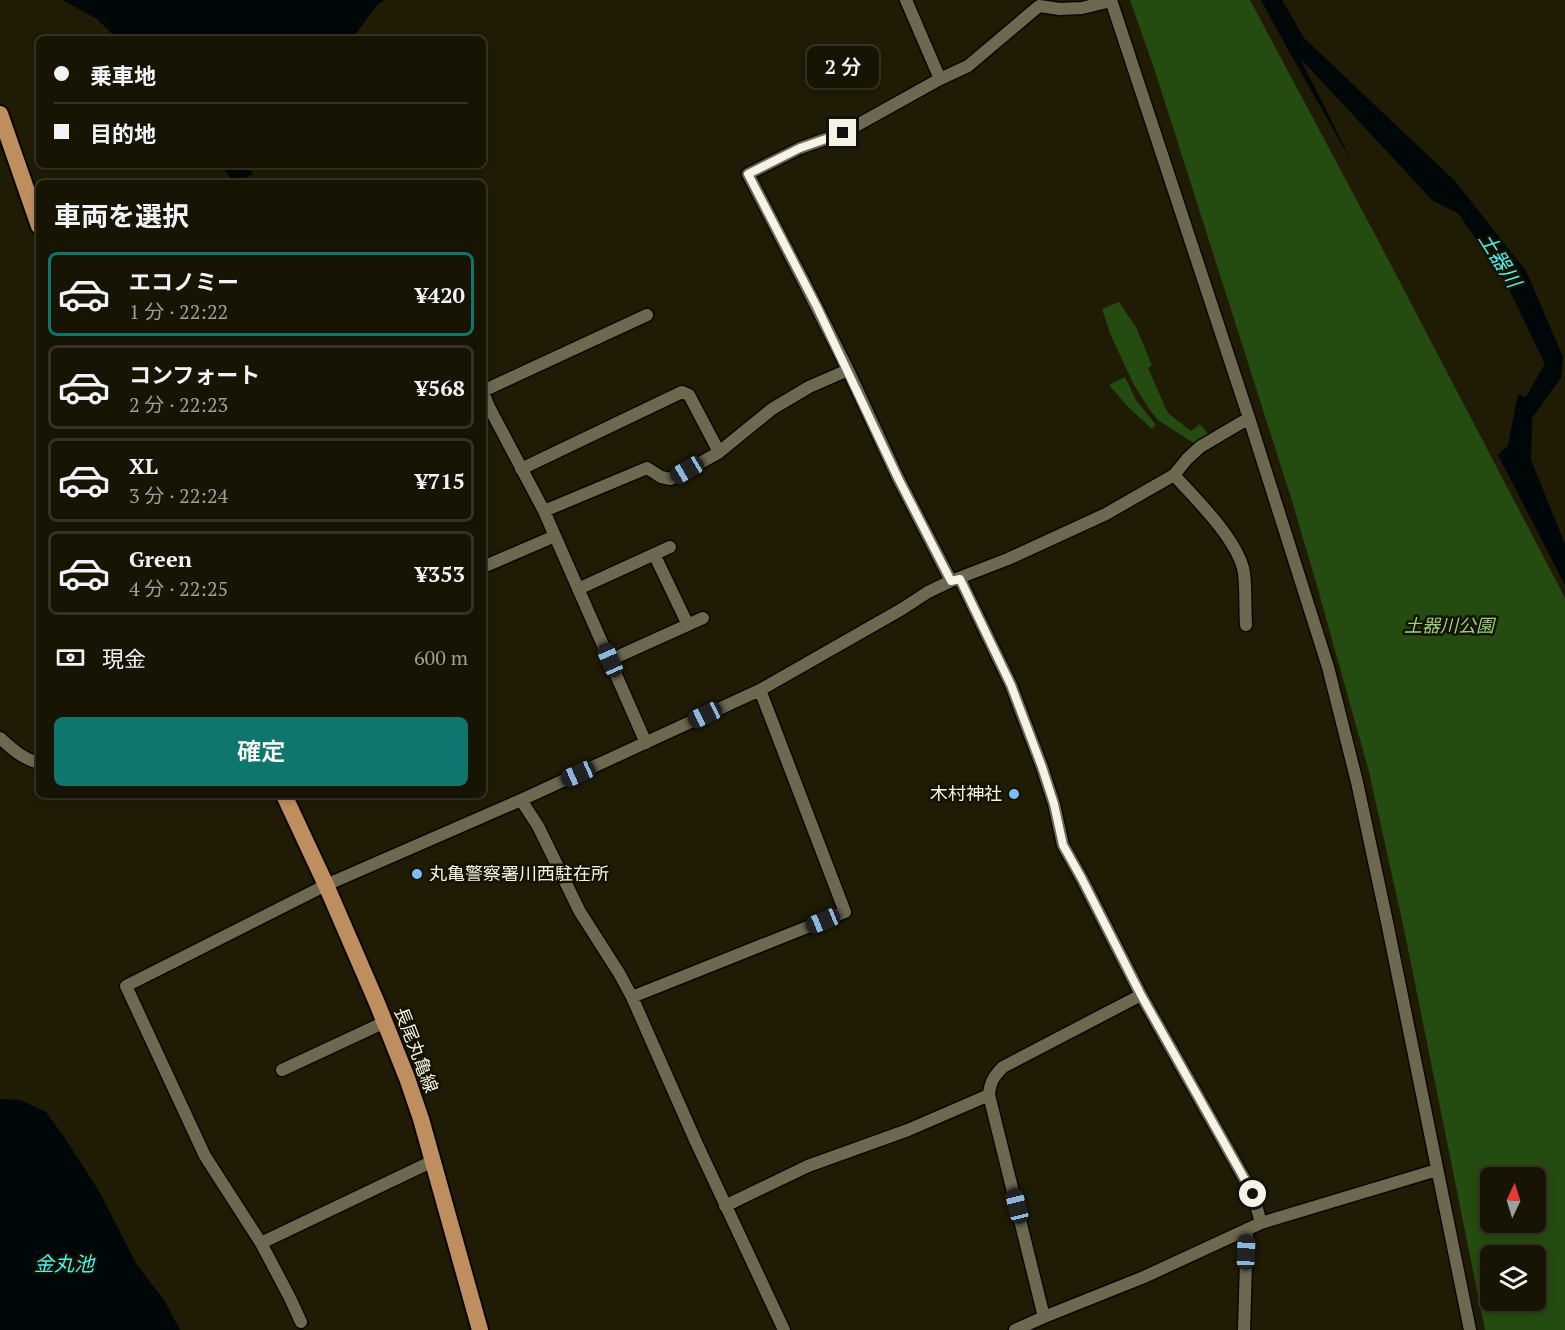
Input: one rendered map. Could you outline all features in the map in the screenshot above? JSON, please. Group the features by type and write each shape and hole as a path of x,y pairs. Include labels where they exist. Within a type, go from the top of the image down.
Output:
{"main road":[{"path":"0,114 36,217"},
{"name":"長尾丸亀線","path":"285,798 385,1022 414,1098 480,1330"}],"street":[{"path":"906,0 940,79"},
{"path":"1261,1223 1253,1194 1141,995 1063,845 1054,804 1042,767 1011,685 956,580 898,478 848,370 748,174 800,148 843,133 968,66 1039,6 1060,9 1082,8 1111,0 1249,418 1328,668 1357,783 1470,1330"},
{"path":"486,390 647,315"},
{"path":"544,511 647,468 661,477 671,479 719,452 771,409 809,387 848,370"},
{"path":"521,469 682,392 689,395 719,452"},
{"path":"486,399 544,511 646,742"},
{"path":"301,1322 261,1243 205,1156 126,986 326,885 521,800 760,690 928,592 1008,560 1106,514 1174,475 1200,447 1249,418"},
{"path":"1174,475 1198,501 1235,549 1244,572 1246,625"},
{"path":"486,566 555,536"},
{"path":"578,589 670,547"},
{"path":"654,554 688,625"},
{"path":"610,660 704,618"},
{"path":"632,997 845,912 760,690"},
{"path":"2,742 30,761 36,762"},
{"path":"521,800 538,826 580,912 632,997 725,1206 784,1330"},
{"path":"1044,1317 989,1095 990,1083 1003,1067 1141,995"},
{"path":"282,1070 385,1022"},
{"path":"725,1206 807,1166 908,1130 989,1095"},
{"path":"261,1243 433,1161"},
{"path":"1015,1330 1144,1277 1261,1223 1437,1170"},
{"path":"1244,1330 1247,1229"}],"green space":[{"name":"土器川公園","path":"1130,0 1250,0 1565,598 1565,1330 1485,1330 1481,1311 1546,1311 1546,1245 1480,1245 1480,1305 1405,934 1369,772 1293,504 1154,68"},
{"path":"1119,302 1136,327 1152,365 1148,368 1169,414 1191,431 1200,424 1209,435 1195,444 1158,420 1134,385 1111,336 1102,309"},
{"path":"1125,377 1136,400 1156,425 1152,429 1109,385"}],"water":[{"path":"62,0 384,0 377,5 354,36 114,36 97,19"},
{"name":"土器川","path":"1261,0 1282,0 1304,38 1455,181 1526,271 1563,357 1561,378 1532,418 1531,460 1565,544 1565,585 1498,455 1508,445 1518,394 1526,397 1545,364 1505,281 1458,213 1433,201 1300,58 1353,164"},
{"path":"222,168 250,168 253,174 241,180 232,180"},
{"name":"金丸池","path":"0,1099 20,1100 46,1112 100,1193 137,1265 164,1300 180,1330 0,1330"}],"place":[{"name":"木村神社","path":"1014,794"},
{"name":"丸亀警察署川西駐在所","path":"417,874"}],"route":[{"path":"843,133 800,148 748,174 817,307 898,478 951,581 960,579 1011,685 1042,767 1054,804 1063,845 1141,995 1253,1194"}]}
